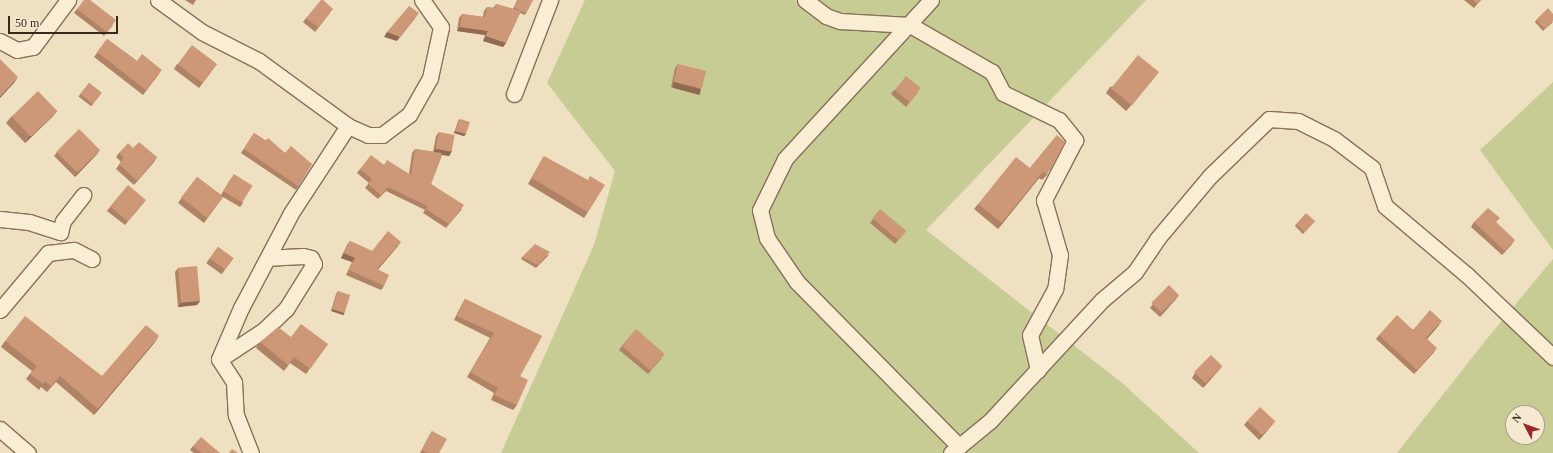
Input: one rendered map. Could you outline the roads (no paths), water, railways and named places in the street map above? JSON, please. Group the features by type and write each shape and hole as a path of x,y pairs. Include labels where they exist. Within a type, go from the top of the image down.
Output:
{"street":[{"path":"0,41 17,50 33,47 68,0"},
{"path":"158,0 202,32 259,61 348,126 368,135 382,135 409,115 421,99 430,78 441,27 422,0"},
{"path":"514,94 550,0"},
{"path":"805,0 840,21 910,25 992,72 1003,94 1059,120 1075,140 1044,200 1060,255 1055,289 1030,335 1038,370"},
{"path":"932,0 785,159 760,210 767,238 797,282 955,450 990,421 1102,300 1135,272 1157,239 1210,176 1269,119 1298,121 1334,139 1372,168 1385,206 1468,275 1553,357"},
{"path":"219,359 241,308 270,258 302,194 348,126"},
{"path":"0,310 48,253 60,232 63,221 83,195"},
{"path":"0,219 29,222 60,232"},
{"path":"48,253 74,250 92,259"},
{"path":"219,359 264,330 286,309 314,264 311,258 303,256 270,258"},
{"path":"219,359 234,382 236,415 251,453"},
{"path":"0,429 28,453"}]}
